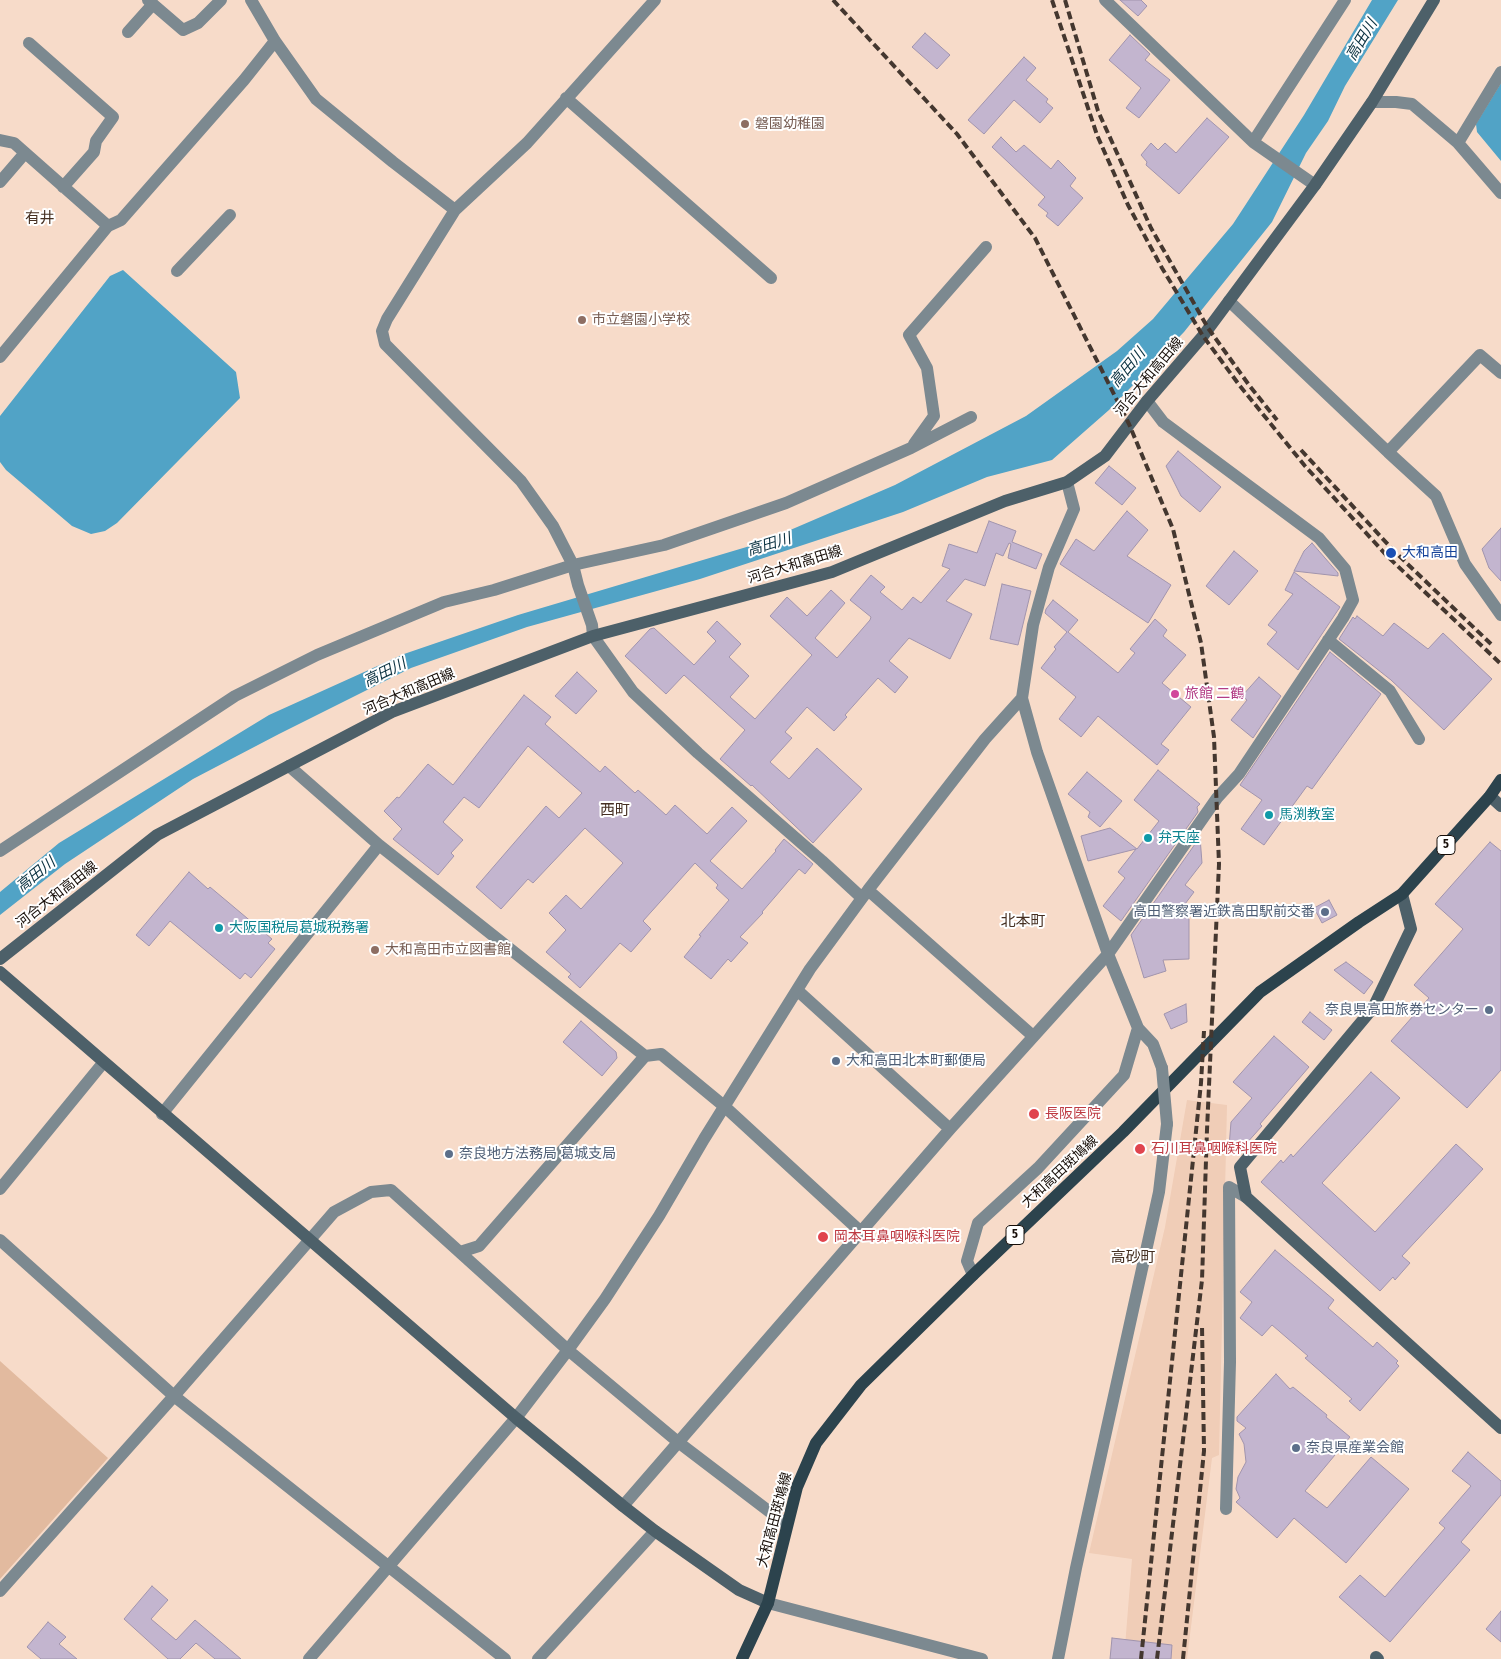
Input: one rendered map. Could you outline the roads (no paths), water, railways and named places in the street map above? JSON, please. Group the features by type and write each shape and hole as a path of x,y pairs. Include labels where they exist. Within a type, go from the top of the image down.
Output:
{"main road":[{"name":"河合大和高田線","path":"0,959 157,835 392,712 593,631 832,572 1005,501 1068,482 1105,456 1147,401 1203,336 1372,102 1434,0"},
{"name":"大和高田斑鳩線","path":"742,1659 768,1603 797,1487 816,1443 861,1385 1123,1132 1260,992 1402,894 1490,796 1501,780"},
{"path":"1490,796 1501,806"},
{"path":"1402,894 1411,929 1374,1008 1240,1167 1246,1197 1501,1428"},
{"path":"0,972 516,1418 623,1506 654,1531 739,1590 768,1603"}],"street":[{"path":"128,32 150,2 183,30 198,23 221,0"},
{"path":"250,0 275,42 316,99 455,210"},
{"path":"655,0 527,143 455,210 387,319 382,331 385,344 521,481 553,526 573,565 593,631 632,692 698,753 822,861 865,894 1033,1036"},
{"path":"1105,0 1253,142 1312,183"},
{"path":"1253,142 1345,0"},
{"path":"0,357 108,226 121,220 275,42"},
{"path":"29,43 113,117 96,141 94,152 63,187"},
{"path":"1458,143 1501,72"},
{"path":"566,98 771,278"},
{"path":"1372,102 1412,104 1458,143 1501,193"},
{"path":"0,140 14,143 108,226"},
{"path":"0,182 25,153"},
{"path":"177,271 230,215"},
{"path":"910,448 934,416 927,368 909,335 986,246"},
{"path":"1229,301 1436,496 1465,564 1501,615"},
{"path":"1388,452 1480,355 1501,373"},
{"path":"623,1506 950,1129 1108,954 1217,798 1239,774 1353,600 1345,569 1319,538 1163,422 1147,401"},
{"path":"0,851 235,696 317,655 444,602 494,590 573,565 664,545 777,506 910,448 971,417"},
{"path":"1058,1659 1076,1568 1159,1192 1167,1124 1162,1068 1153,1044 1138,1028 1108,954 1038,752 1022,698 1037,609 1049,567 1074,509 1068,482"},
{"path":"1328,640 1390,691 1419,739"},
{"path":"309,1659 516,1418 568,1350 605,1299 659,1216 724,1106 810,969 865,894 985,739 1022,698"},
{"path":"289,766 379,845 645,1056"},
{"path":"162,1114 379,845"},
{"path":"797,990 950,1129"},
{"path":"973,1275 967,1261 978,1223 1038,1168 1124,1074 1138,1028"},
{"path":"460,1252 479,1246 645,1056 661,1054 724,1106 860,1232"},
{"path":"0,1189 103,1063"},
{"path":"1226,1509 1230,1362 1229,1187 1246,1197"},
{"path":"0,1591 174,1396 334,1212 371,1192 391,1190 568,1350 678,1442 787,1526"},
{"path":"0,1240 174,1396 505,1659"},
{"path":"538,1659 654,1531"},
{"path":"768,1603 982,1659"}],"water":[{"name":"高田川","path":"1372,0 1398,0 1345,86 1328,121 1306,153 1272,222 1184,332 1109,410 1052,460 987,477 903,512 700,579 527,627 411,668 193,779 65,864 0,915 0,892 59,843 269,715 404,654 518,615 760,543 895,485 1026,416 1117,351 1153,319 1233,224 1304,115"},
{"path":"1501,83 1501,161 1477,132 1476,124"},
{"path":"123,270 236,372 240,398 117,523 105,531 91,534 72,526 6,470 0,462 0,416 110,276"}],"railway":[{"path":"833,0 957,134 1035,238 1129,424 1173,529 1201,643 1214,737 1219,864 1202,1280 1157,1659"},
{"path":"1052,0 1097,135 1128,205 1162,268 1203,336 1240,386 1305,466 1388,557 1501,664"},
{"path":"1065,0 1098,111 1151,228 1208,328 1277,420"},
{"path":"1301,450 1394,551 1491,644"},
{"path":"1141,1659 1201,1083 1204,1031"},
{"path":"1183,1659 1204,1451 1202,1325"}],"place":[{"name":"磐園幼稚園","path":"745,124"},
{"name":"市立磐園小学校","path":"582,320"},
{"name":"大和高田","path":"1391,553"},
{"name":"旅館 二鶴","path":"1175,694"},
{"name":"馬渕教室","path":"1269,815"},
{"name":"弁天座","path":"1148,838"},
{"name":"高田警察署近鉄高田駅前交番","path":"1325,912"},
{"name":"大阪国税局葛城税務署","path":"219,928"},
{"name":"大和高田市立図書館","path":"375,950"},
{"name":"奈良県高田旅券センター","path":"1489,1010"},
{"name":"大和高田北本町郵便局","path":"836,1061"},
{"name":"長阪医院","path":"1034,1114"},
{"name":"石川耳鼻咽喉科医院","path":"1140,1149"},
{"name":"奈良地方法務局 葛城支局","path":"449,1154"},
{"name":"岡本耳鼻咽喉科医院","path":"823,1237"},
{"name":"奈良県産業会館","path":"1296,1448"}],"district":[{"name":"有井","path":"40,219"},
{"name":"西町","path":"615,811"},
{"name":"北本町","path":"1023,922"},
{"name":"高砂町","path":"1133,1258"}]}
